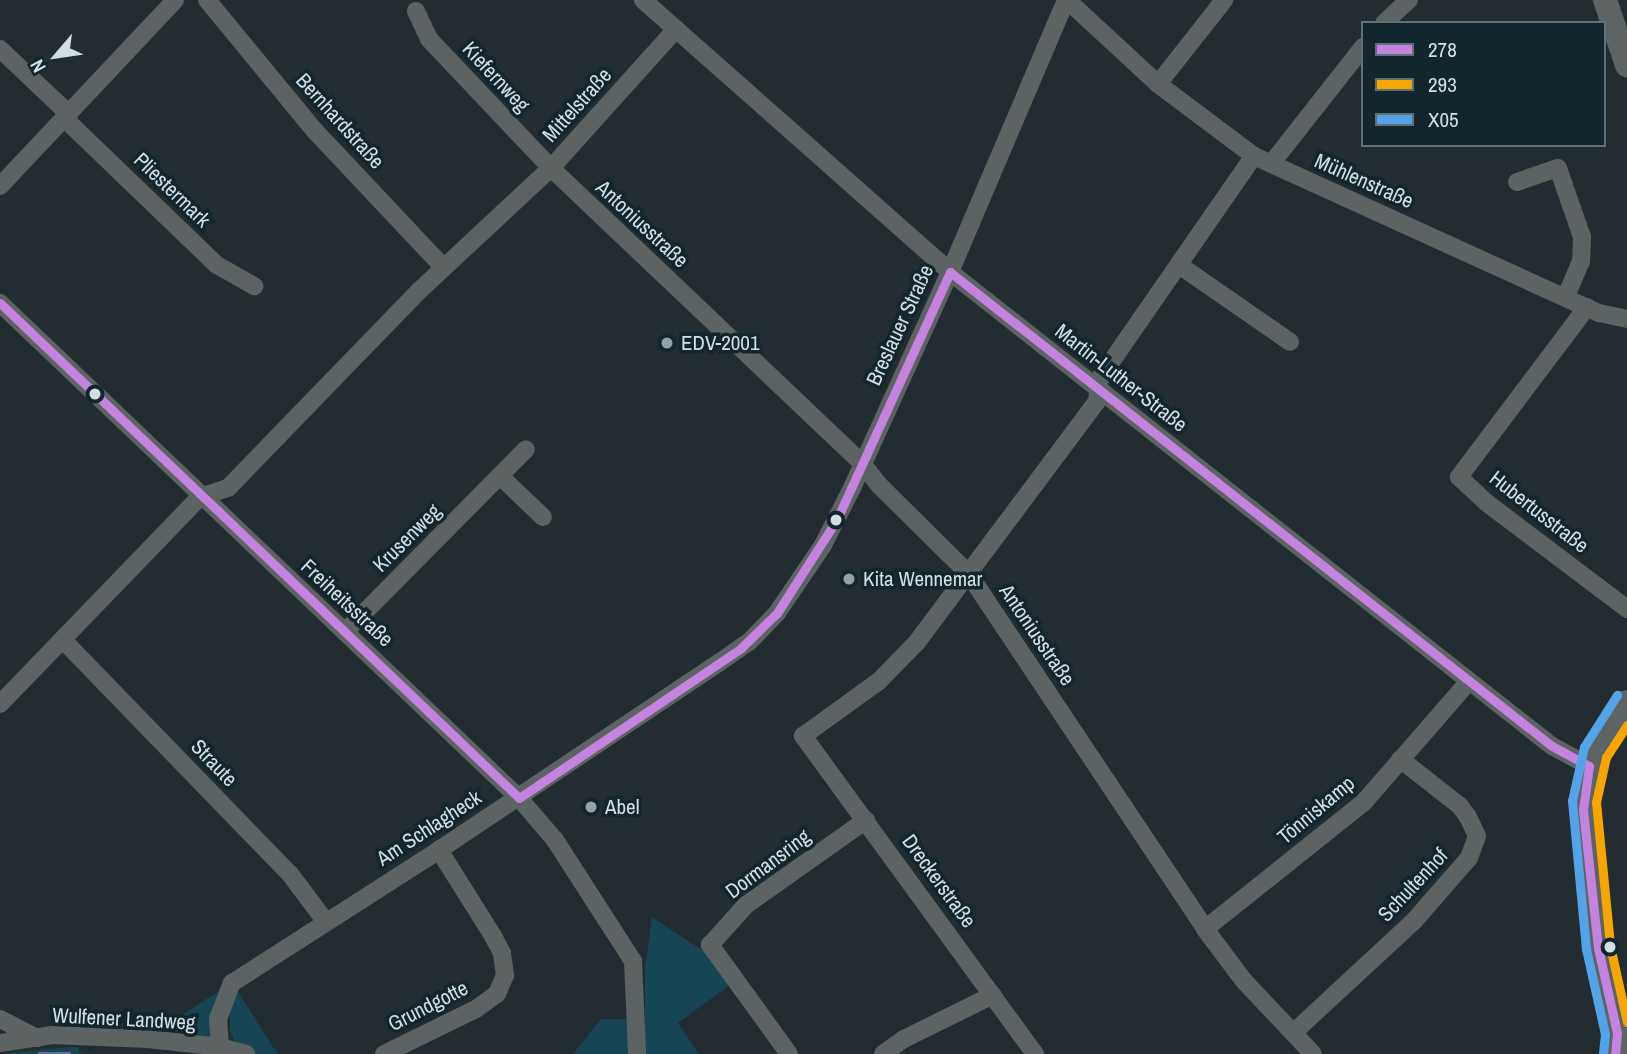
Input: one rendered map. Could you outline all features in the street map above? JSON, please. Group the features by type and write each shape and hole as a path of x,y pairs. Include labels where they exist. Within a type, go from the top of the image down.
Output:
{"main road":[{"path":"1605,0 1627,65"},
{"path":"1615,1054 1617,1033 1598,948 1583,810 1589,766 1609,726 1627,702"}],"street":[{"path":"0,186 176,0"},
{"name":"Bernhardstraße","path":"207,0 315,131 444,268"},
{"name":"Mühlenstraße","path":"1067,0 1158,84 1254,156 1587,307 1627,319"},
{"name":"Breslauer Straße","path":"741,648 777,612 823,545 950,272 1067,0"},
{"path":"1158,84 1224,0"},
{"path":"1386,21 1409,0"},
{"name":"Martin-Luther-Straße","path":"648,2 950,272 1552,746 1589,766"},
{"name":"Kiefernweg","path":"416,11 429,39 551,168"},
{"name":"Mittelstraße","path":"0,704 200,497 228,488 318,392 551,168 676,29"},
{"name":"Pliestermark","path":"0,49 217,265 254,286"},
{"path":"1271,164 1361,50"},
{"path":"968,573 1097,401 1100,378 1254,156"},
{"name":"Antoniusstraße","path":"551,168 861,462 878,484 968,573 1205,929 1244,981 1308,1052"},
{"path":"1517,182 1558,168 1582,237 1581,261 1566,297"},
{"path":"1178,264 1290,342"},
{"name":"Freiheitsstraße","path":"0,303 200,497 519,797 555,840 633,961 637,1054"},
{"name":"Hubertusstraße","path":"1587,307 1459,477 1487,503 1627,610"},
{"name":"Krusenweg","path":"345,632 526,449"},
{"path":"501,477 543,517"},
{"name":"Dreckerstraße","path":"968,573 917,642 878,681 803,736 1035,1054"},
{"name":"Straute","path":"63,640 290,874 326,922"},
{"name":"Am Schlagheck","path":"220,1048 218,1019 232,983 439,850 741,648"},
{"name":"Tönniskamp","path":"1205,929 1364,802 1469,681"},
{"name":"Schultenhof","path":"1293,1033 1414,921 1469,858 1477,836 1468,817 1460,806 1400,759"},
{"name":"Dormansring","path":"789,1054 710,944 746,905 866,820"},
{"name":"Grundgotte","path":"384,1054 476,1009 497,994 505,975 502,953 439,850"},
{"path":"883,1054 904,1039 993,995"},
{"path":"0,1019 37,1038"},
{"name":"Wulfener Landweg","path":"0,1043 52,1035 148,1040 220,1048 246,1054"}],"shaded area":[{"path":"652,917 705,952 730,985 678,1023 699,1054 645,1054 645,968"},
{"path":"237,990 279,1054 255,1054 236,1044 230,1030 230,1001"},
{"path":"219,991 216,1036 197,1041 182,1015"},
{"path":"601,1019 629,1019 630,1054 573,1054"},
{"path":"79,1047 79,1053 94,1054 0,1054"}],"waterway":[{"path":"40,1054 69,1054"}],"transit line":[{"name":"278","path":"950,272 1552,746 1589,766"},
{"name":"278","path":"519,798 741,648 777,613 837,519 950,272"},
{"name":"278","path":"0,303 519,798"},
{"name":"X05","path":"1603,1053 1605,1034 1586,949 1572,801 1584,747 1617,695"},
{"name":"293","path":"1627,725 1606,757 1596,802 1610,946 1627,1022"},
{"name":"278","path":"1589,766 1583,810 1598,948 1617,1033 1615,1054"}],"place":[{"name":"EDV-2001","path":"667,343"},
{"name":"Kita Wennemar","path":"849,579"},
{"name":"Abel","path":"591,807"}]}
